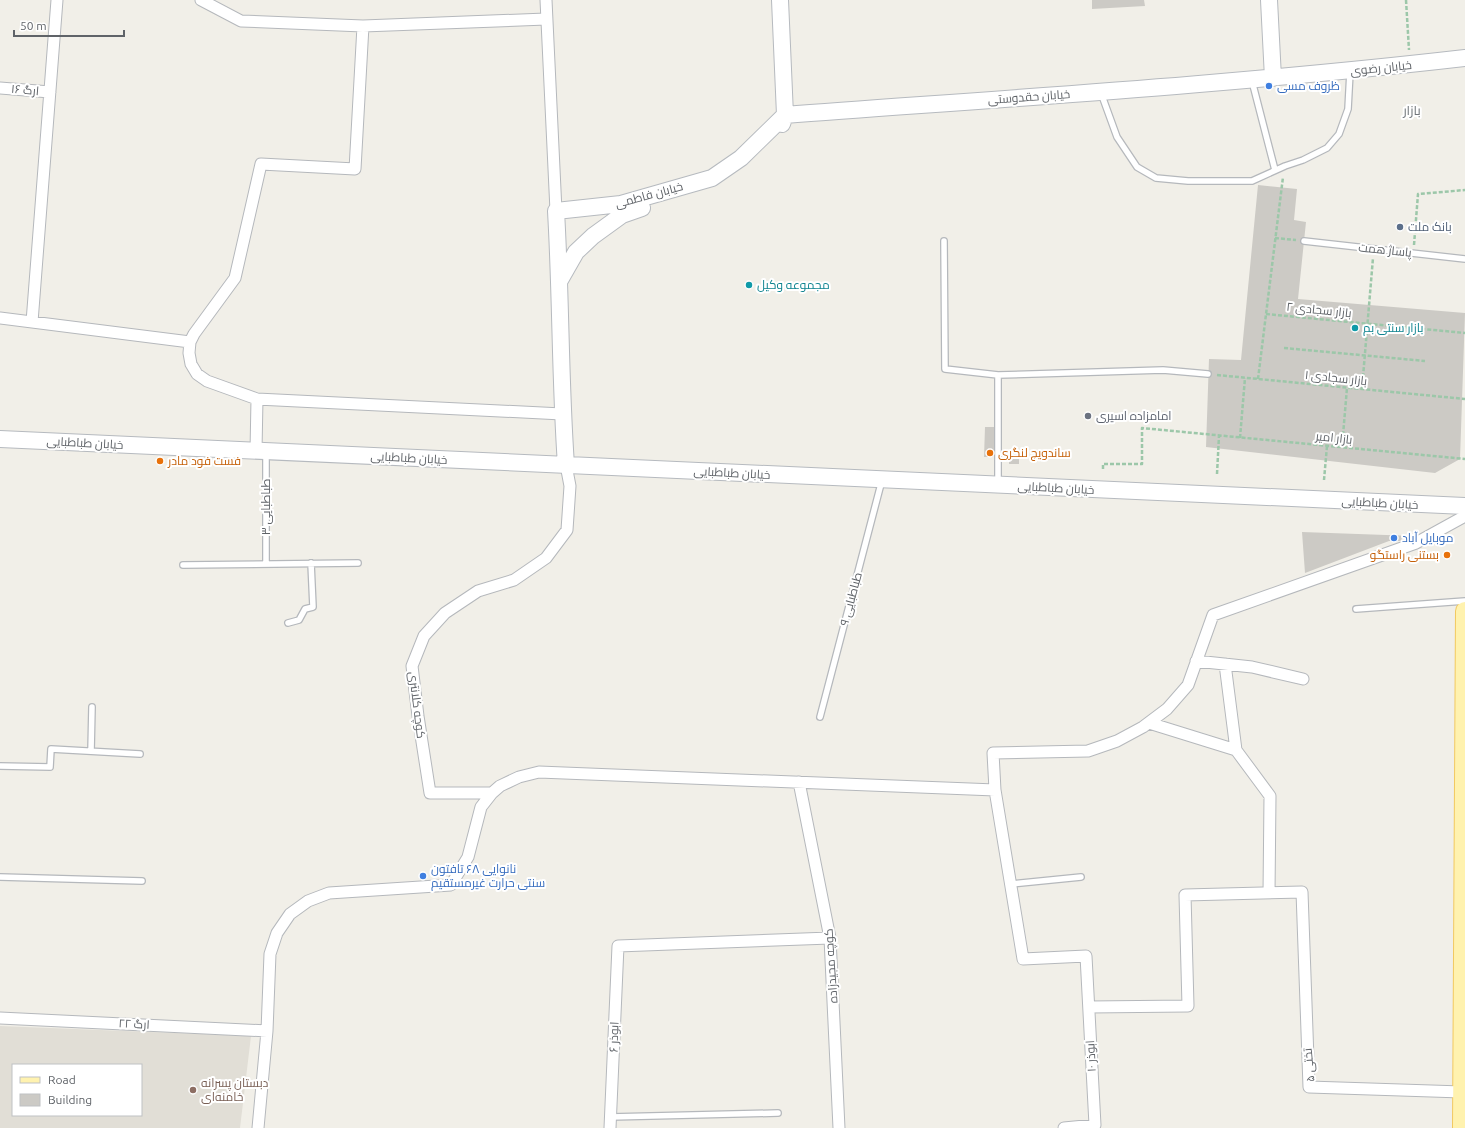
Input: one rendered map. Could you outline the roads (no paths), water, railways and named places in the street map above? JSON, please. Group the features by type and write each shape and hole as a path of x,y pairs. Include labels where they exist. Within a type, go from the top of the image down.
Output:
{"main road":[{"path":"1462,1128 1464,1009 1465,611"}],"street":[{"path":"32,322 57,0"},
{"path":"201,0 241,21 364,26 546,18"},
{"path":"546,0 560,280 562,414 566,465"},
{"name":"خیابان فاطمی","path":"560,280 576,252 593,236 622,215 716,185 747,166 778,136 785,115 780,0"},
{"path":"1269,0 1273,78"},
{"path":"364,26 355,169 261,164 235,278 194,334 190,342 189,353 191,364 197,374 207,381 257,400 562,414"},
{"name":"خیابان رضوی","path":"1273,78 1410,65 1465,58"},
{"name":"خیابان حقدوستی","path":"785,115 1273,78"},
{"name":"ارگ ۱۶","path":"0,88 50,92"},
{"name":"خیابان فاطمی","path":"556,211 621,204 712,178 741,158 785,115"},
{"path":"0,318 190,342"},
{"path":"257,400 261,451"},
{"name":"خیابان طباطبایی","path":"0,439 1465,506"},
{"name":"کوچه کلانتری","path":"492,793 430,793 412,666 424,636 446,613 478,591 514,580 546,558 567,530 570,486 566,465"},
{"path":"1011,884 995,790 993,753 1088,751 1117,741 1149,723 1167,709 1188,685 1213,615 1416,543 1465,516"},
{"path":"1196,661 1252,667 1303,679"},
{"path":"1089,1007 1188,1006 1185,895 1269,893 1270,796 1236,750 1225,664"},
{"path":"1149,723 1236,750"},
{"path":"258,1128 267,1031 270,954 277,933 290,914 308,901 329,893 451,885 468,857 481,806 500,786 519,777 539,772 995,790"},
{"name":"کوچه مجیدزاده","path":"799,782 830,938 839,1128"},
{"name":"ابوذر ۱۰","path":"1011,884 1023,959 1086,956 1095,1125 1064,1128"},
{"name":"تختی ۵","path":"1269,893 1302,892 1309,1087 1462,1092"},
{"name":"ابوذر ۶","path":"610,1123 618,946 830,938"},
{"name":"ارگ ۲۲","path":"0,1018 267,1031"}],"lane":[{"path":"1101,92 1117,137 1137,167 1156,178 1252,181 1275,170 1303,160 1327,148 1339,134 1348,109 1350,71"},
{"path":"1252,80 1275,170"},
{"path":"944,241 945,369 998,375 1163,370 1208,374"},
{"name":"پاساژ همت","path":"1304,241 1465,260"},
{"path":"998,375 998,485"},
{"name":"طباطبایی ۳","path":"261,451 266,564"},
{"name":"طباطبایی ۹","path":"820,718 882,480"},
{"path":"288,623 299,620 305,609 313,607 311,563"},
{"path":"183,565 358,563"},
{"path":"1356,609 1465,601"},
{"path":"91,751 92,707"},
{"path":"0,766 50,767 51,749 140,754"},
{"path":"0,877 142,881"},
{"path":"1011,884 1081,877"},
{"path":"610,1123 778,1113"}],"place":[{"name":"ظروف مسی","path":"1269,86"},
{"name":"بانک ملت","path":"1400,227"},
{"name":"مجموعه وکیل","path":"749,285"},
{"name":"بازار سنتی بم","path":"1355,328"},
{"name":"امامزاده اسیری","path":"1088,416"},
{"name":"ساندویچ لنگری","path":"990,453"},
{"name":"فست فود مادر","path":"160,461"},
{"name":"موبایل آباد","path":"1394,538"},
{"name":"بستنی راستگو","path":"1447,555"},
{"name":"نانوایی ۶۸ تافتون سنتی حرارت غیرمستقیم","path":"423,876"},
{"name":"دبستان پسرانه خامنه‌ای","path":"193,1090"}],"district":[{"name":"بازار","path":"1412,110"}]}
